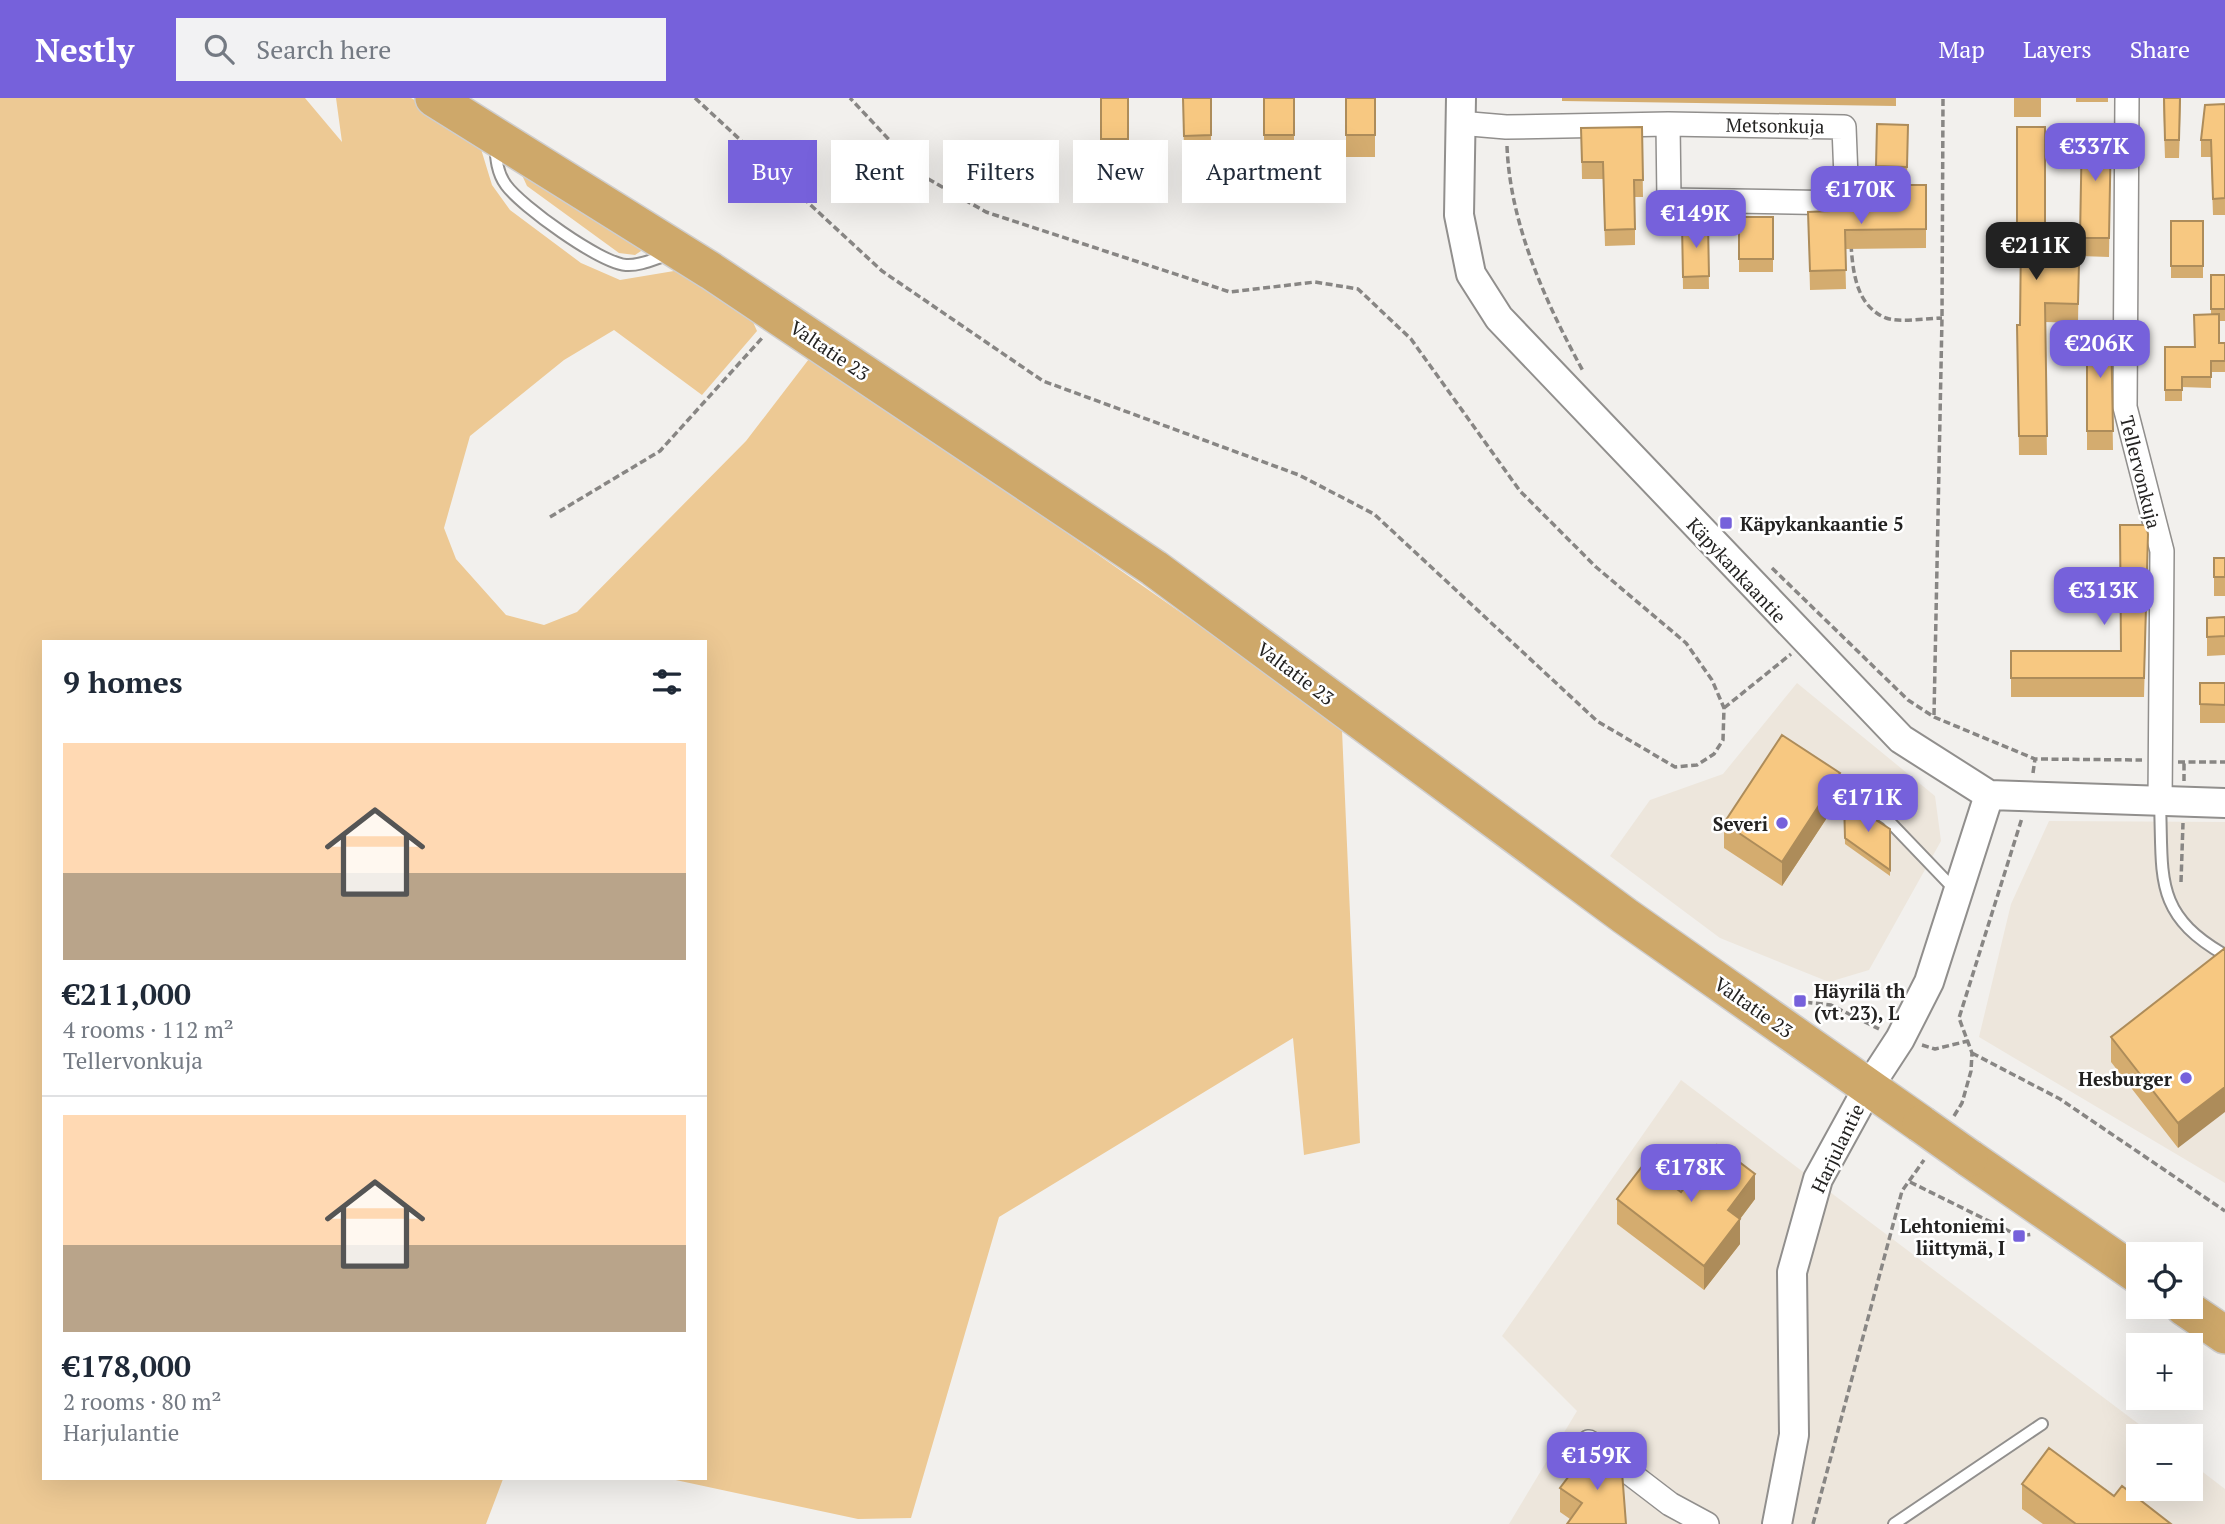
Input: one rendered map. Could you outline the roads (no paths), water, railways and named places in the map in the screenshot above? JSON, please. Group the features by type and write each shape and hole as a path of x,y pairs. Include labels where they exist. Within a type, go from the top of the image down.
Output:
{"highway":[{"name":"Valtatie 23","path":"434,98 495,134 781,317 1154,568 1625,916 2126,1267"},
{"path":"2203,1319 2224,1332"}],"street":[{"name":"Tellervonkuja","path":"2127,98 2125,407 2162,551 2161,762 2172,803"},
{"name":"Metsonkuja","path":"1460,110 1506,127 1668,124 1844,127 1847,203 1669,200 1668,124"},
{"name":"Käpykankaantie","path":"1460,110 1459,215 1471,274 1499,318 1805,642 1901,738 1989,795"},
{"name":"Harjulantie","path":"1777,1524 1794,1435 1792,1272 1818,1179 1868,1088 1900,1039 1929,982 1989,795"},
{"path":"1989,795 2225,803"},
{"path":"1589,1442 1670,1504 1707,1524"}],"lane":[{"path":"1819,774 1887,819 1957,893"},
{"path":"2172,803 2162,873 2172,910 2187,929 2225,955"},
{"path":"1894,1524 2042,1424"}],"place":[{"name":"Käpykankaantie 5","path":"1726,523"},
{"name":"Severi","path":"1782,823"},
{"name":"Häyrilä th (vt. 23), L","path":"1800,1001"},
{"name":"Hesburger","path":"2186,1078"},
{"name":"Lehtoniemi liittymä, I","path":"2019,1236"}]}
